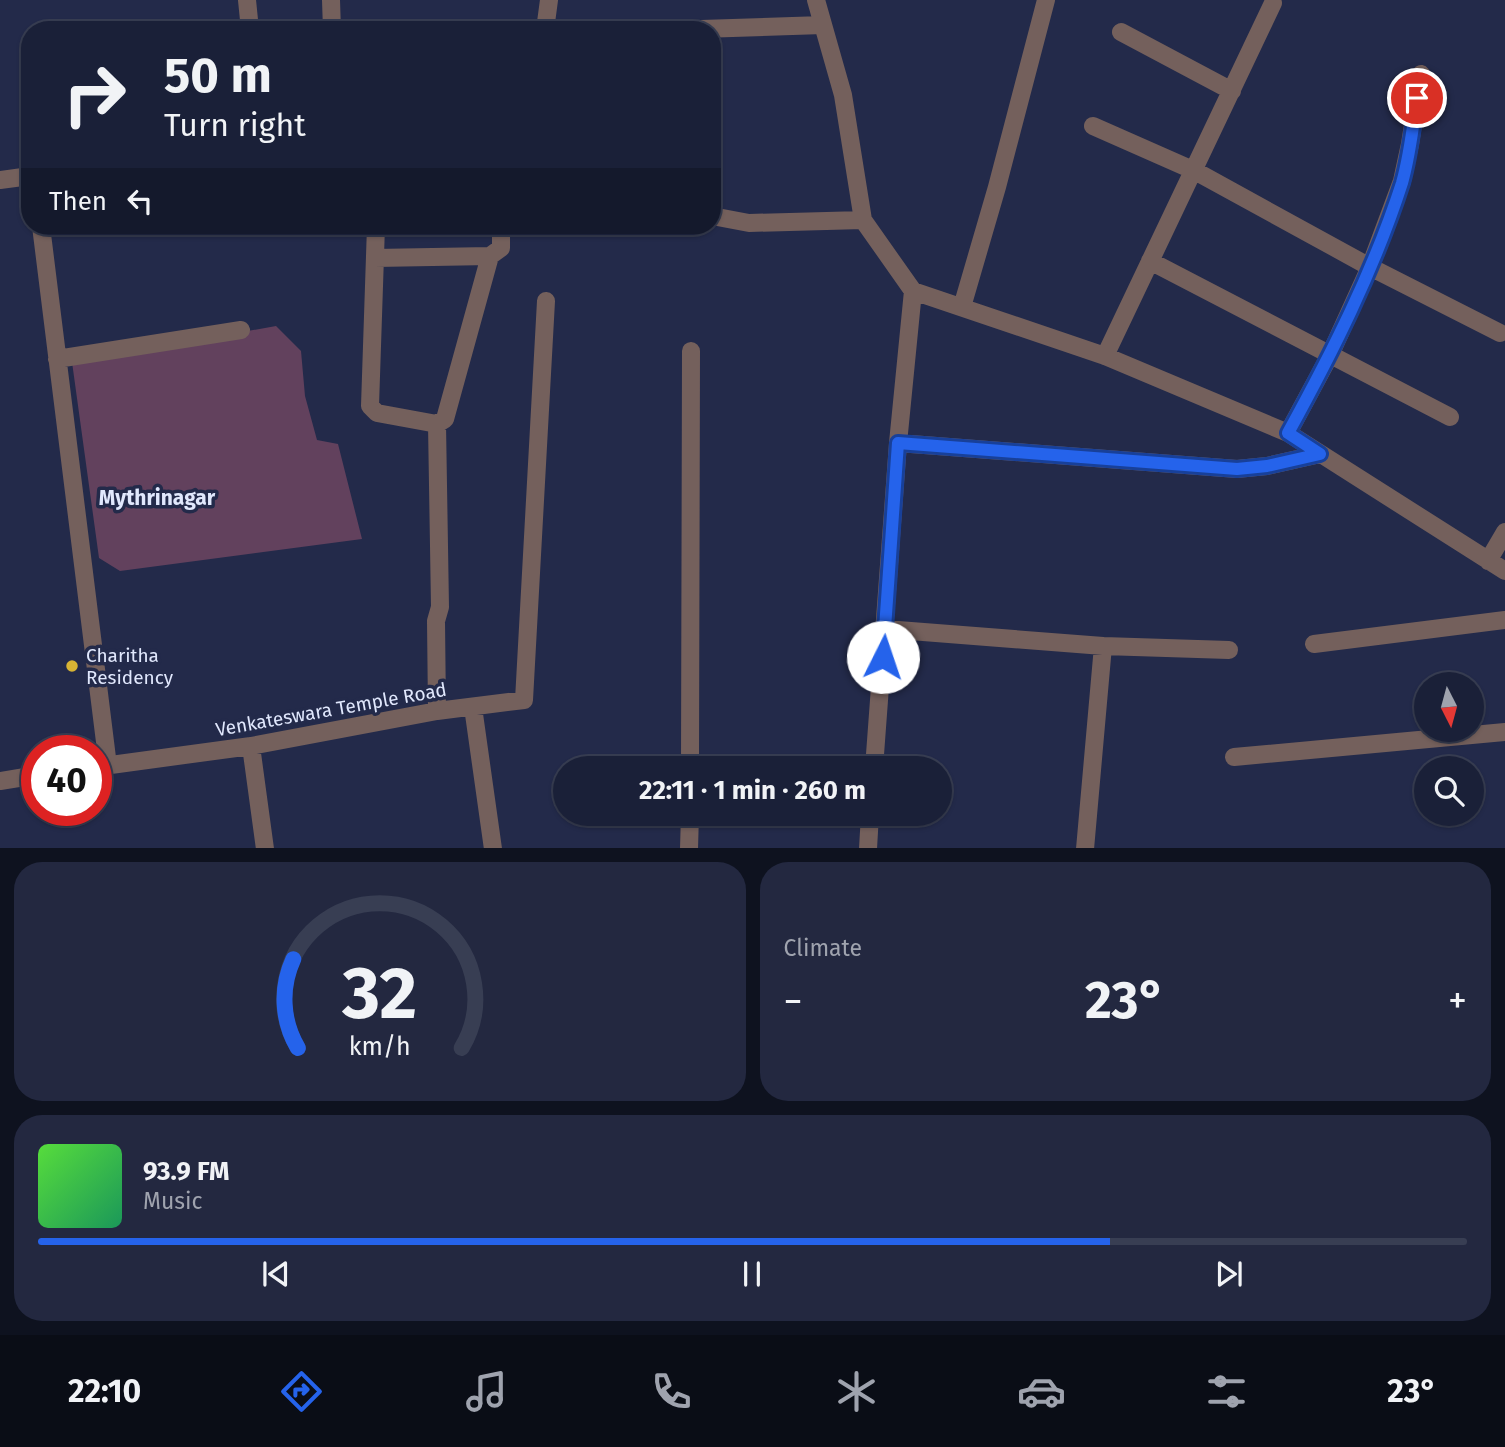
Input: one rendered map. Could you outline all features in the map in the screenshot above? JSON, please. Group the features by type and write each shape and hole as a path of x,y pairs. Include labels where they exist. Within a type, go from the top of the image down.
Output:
{"street":[{"path":"247,0 249,21"},
{"path":"331,0 332,21"},
{"path":"546,21 549,0"},
{"path":"816,0 843,95 863,220 913,291 1105,356 1288,433 1505,571"},
{"path":"962,307 1046,0"},
{"path":"1105,356 1273,3"},
{"path":"721,28 823,25"},
{"path":"1121,33 1232,91"},
{"path":"1288,433 1330,355 1370,267 1402,181 1421,74"},
{"path":"1093,126 1195,171 1370,267 1500,333"},
{"path":"0,180 21,177"},
{"path":"721,218 749,223 863,220"},
{"path":"42,235 99,735"},
{"path":"376,235 370,406 377,413 437,424 445,419 490,256"},
{"path":"375,258 490,256 501,248 501,235"},
{"path":"1150,261 1450,417"},
{"path":"875,756 898,443 913,291"},
{"path":"473,706 524,700 546,301"},
{"path":"57,359 241,330"},
{"path":"690,756 691,351"},
{"path":"437,424 440,607 436,621 437,711"},
{"path":"898,443 1237,469 1267,466 1320,454"},
{"path":"1488,561 1503,542"},
{"path":"1314,644 1505,620"},
{"path":"885,629 1103,646 1228,650"},
{"path":"1085,848 1103,646"},
{"name":"Venkateswara Temple Road","path":"112,765 251,746 473,706 493,848"},
{"path":"1234,757 1505,732"},
{"path":"251,746 265,848"},
{"path":"0,780 21,777"},
{"path":"690,826 690,848"},
{"path":"868,848 869,826"}],"shaded area":[{"path":"276,326 301,351 305,396 317,440 338,444 362,539 120,571 99,558 72,362"}],"place":[{"name":"Charitha Residency","path":"72,666"}],"district":[{"name":"Mythrinagar","path":"157,498"}],"route":[{"path":"883,657 898,443 1237,469 1267,466 1320,454 1288,433 1330,355 1370,267 1402,181 1417,98"}]}
